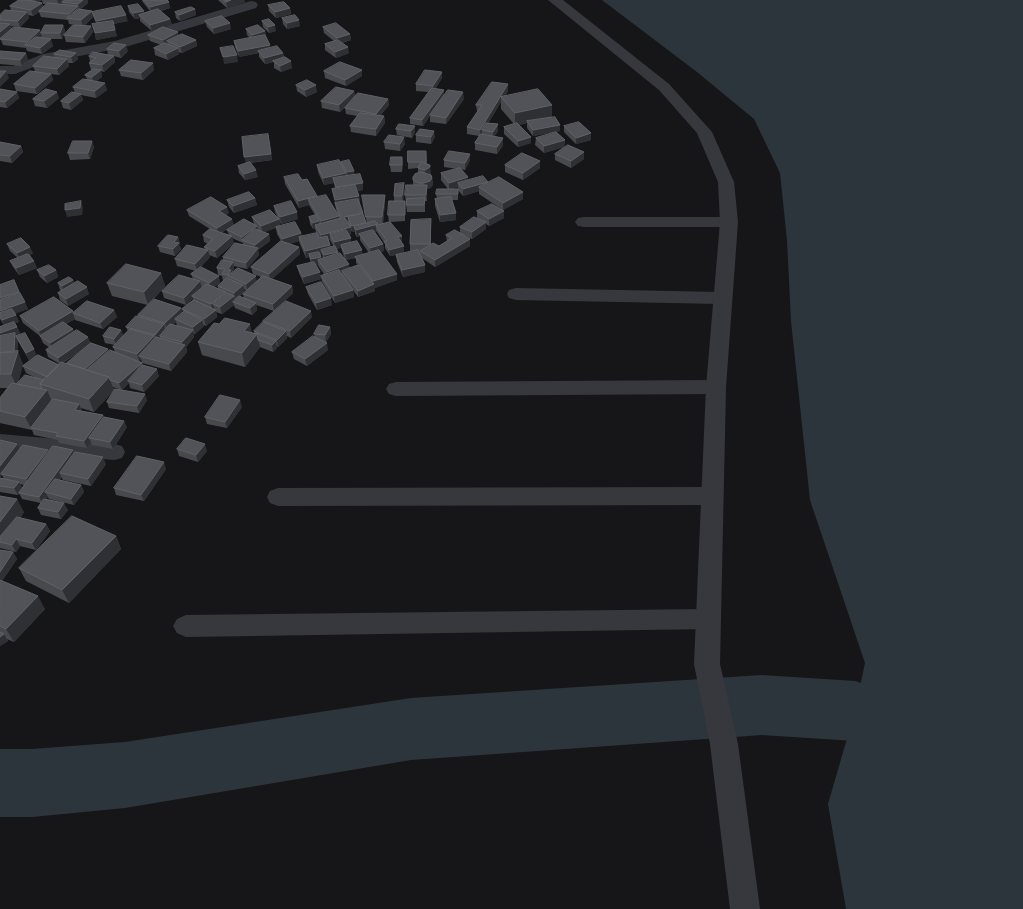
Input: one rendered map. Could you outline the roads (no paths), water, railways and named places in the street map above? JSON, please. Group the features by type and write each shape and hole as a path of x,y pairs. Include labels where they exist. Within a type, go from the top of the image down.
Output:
{"street":[{"path":"555,0 664,87 704,132 726,182 729,222 716,388 711,496 707,664 724,744 745,909"},
{"path":"0,70 15,70 43,58 117,45 251,5"},
{"path":"584,222 729,222"},
{"path":"516,294 722,298"},
{"path":"396,389 716,388"},
{"path":"0,442 114,452"},
{"path":"278,497 711,496"},
{"path":"186,626 708,619"}],"waterway":[{"path":"0,783 32,783 125,775 411,729 762,705 855,711"}]}
